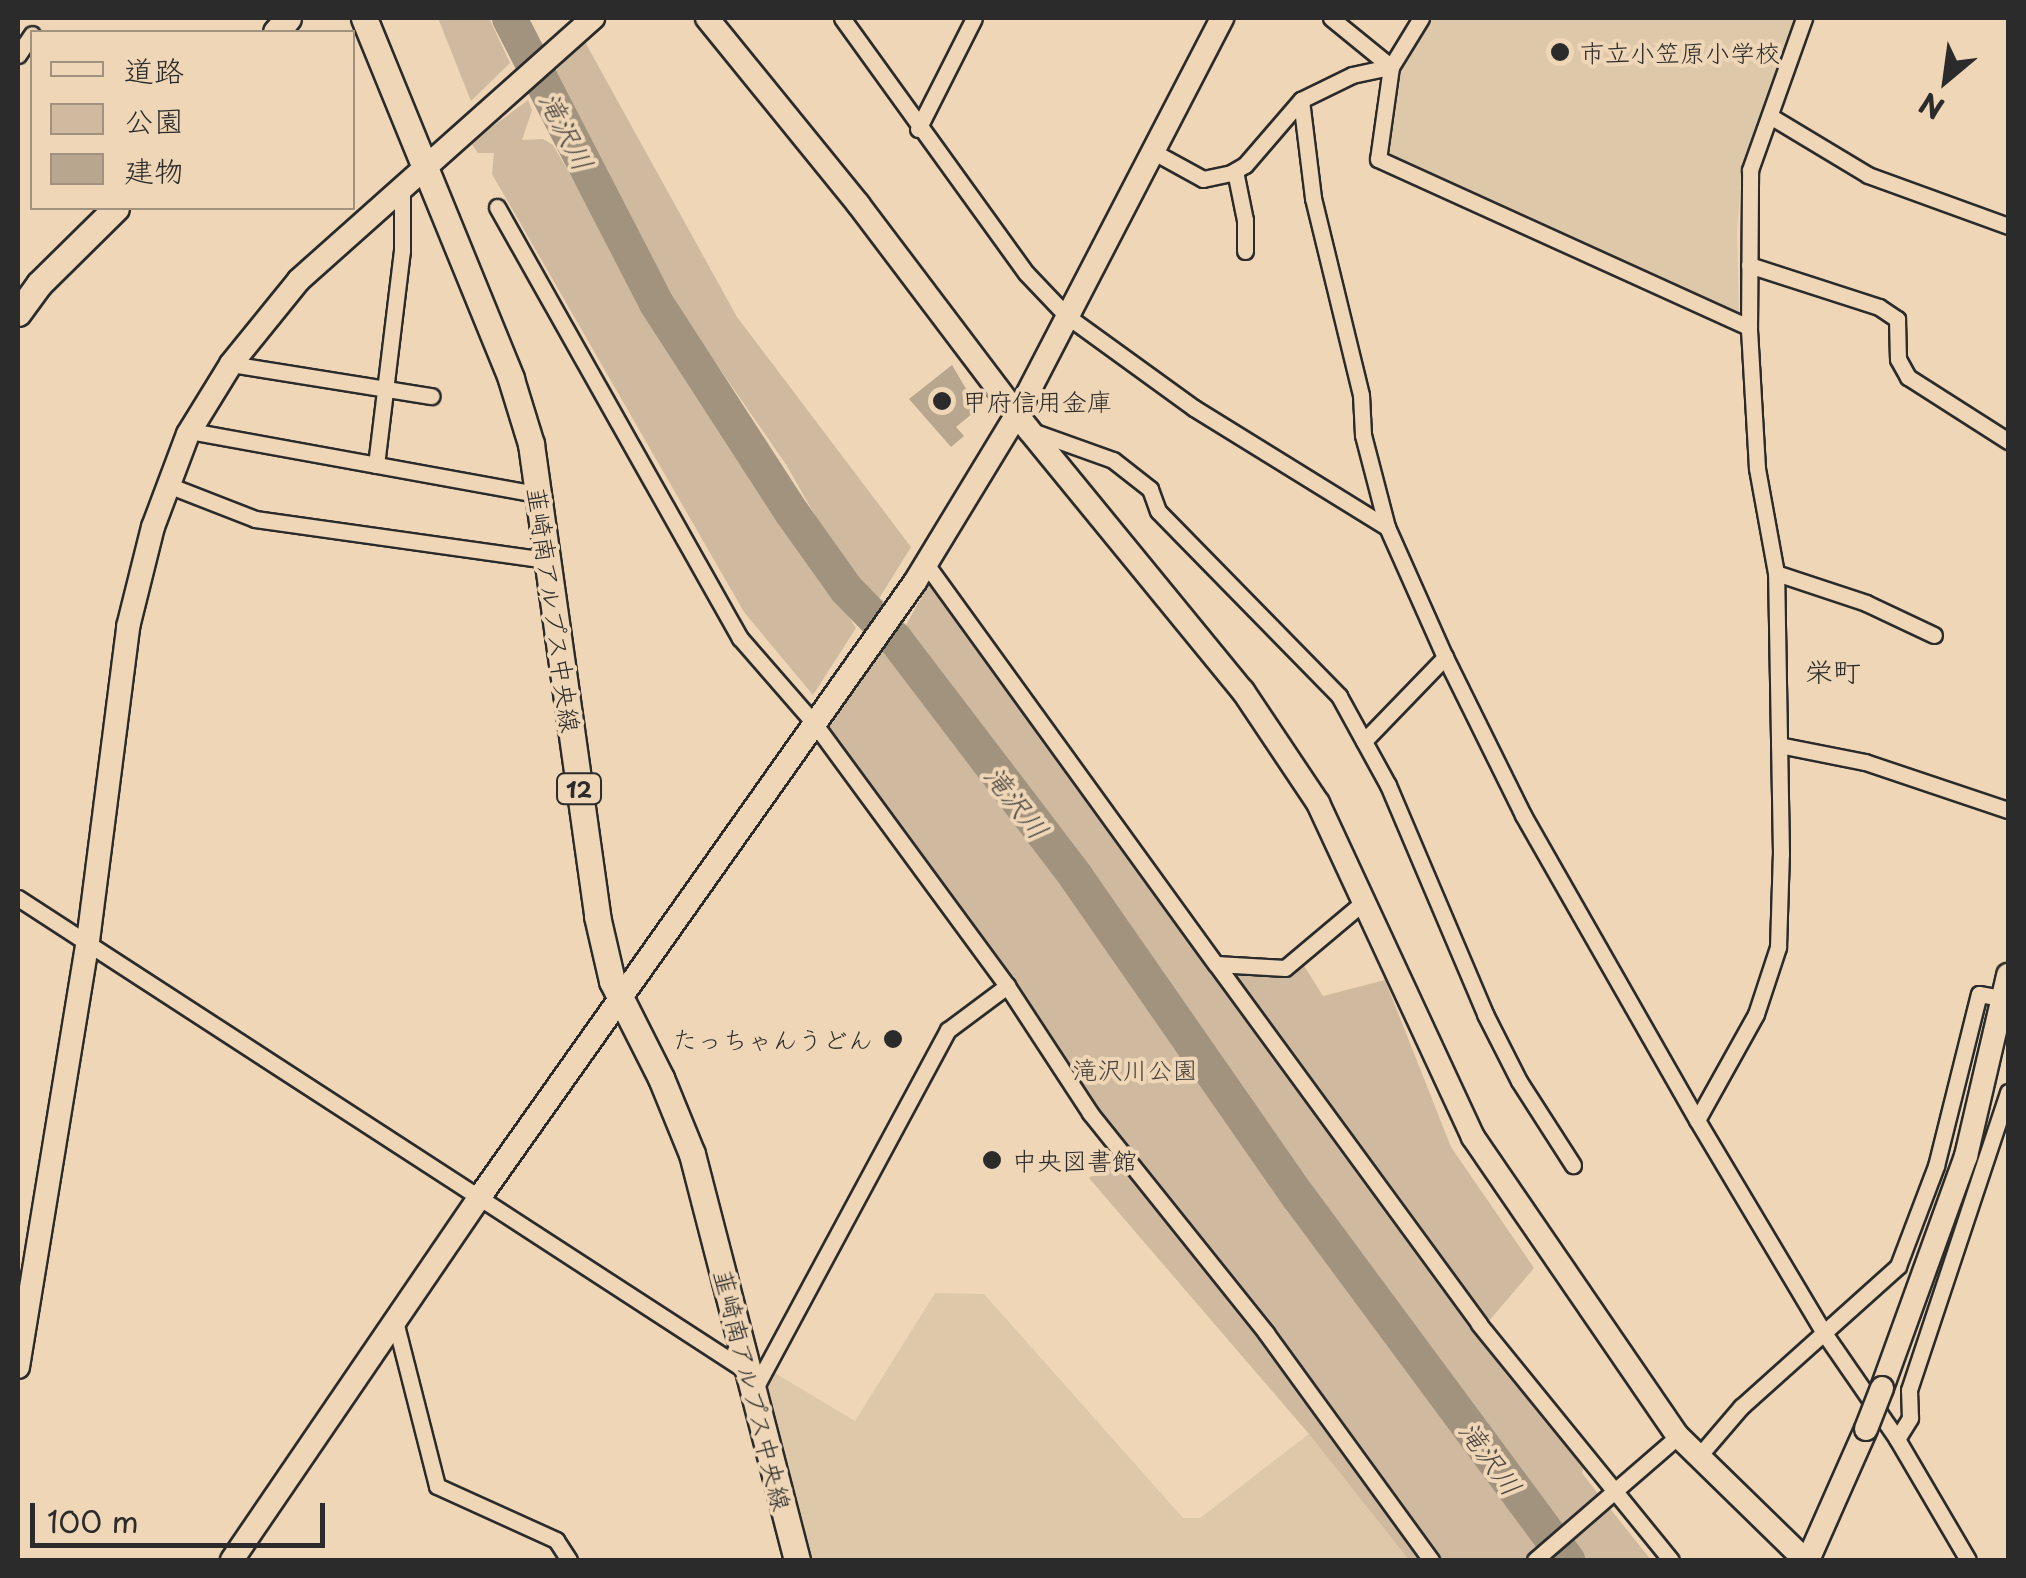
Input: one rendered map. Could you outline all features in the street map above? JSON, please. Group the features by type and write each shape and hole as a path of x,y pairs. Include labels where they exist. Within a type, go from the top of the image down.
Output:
{"main road":[{"name":"韮崎南アルプス中央線","path":"364,18 511,380 531,444 597,916 612,981 661,1078 692,1154 797,1560"},
{"path":"18,313 39,284 114,210"}],"street":[{"path":"707,18 858,204 1023,422 1243,691 1318,803 1473,1136 1678,1436 1698,1456 1807,1560 1882,1388 1966,1156 2007,991 1979,994 1936,1166 1898,1266 1740,1408 1698,1456"},
{"path":"842,18 918,129 1026,272 1067,316 1194,408 1387,527"},
{"path":"918,129 974,18"},
{"path":"232,1560 479,1198 621,1002 1023,422 1067,316 1222,18"},
{"path":"1331,18 1391,67"},
{"path":"1421,18 1391,67 1378,159 1386,166 1749,327"},
{"path":"1697,1120 1756,1014 1778,947 1776,573 1757,468 1749,327 1750,170 1804,18"},
{"path":"18,1367 88,942 128,627 168,485 190,431 231,364 299,280 424,163 470,128 587,23"},
{"path":"1152,151 1203,180 1235,172 1302,100 1352,75 1391,67"},
{"path":"1302,100 1312,198 1362,395 1364,435 1387,527 1445,657 1523,815 1697,1120 1824,1333 1898,1439 1968,1560"},
{"path":"1770,116 1868,175 2008,226"},
{"path":"1235,172 1245,220 1245,252"},
{"path":"376,465 402,251 402,184"},
{"path":"497,207 740,638 814,723 1007,986 1090,1113 1266,1333 1428,1559"},
{"path":"1750,266 1897,319 1898,359 1908,377 2008,440"},
{"path":"231,364 430,396"},
{"path":"1023,422 1113,460 1150,489 1158,511 1339,696 1453,931 1485,1014 1519,1080 1573,1165"},
{"path":"190,431 538,494"},
{"path":"168,485 255,519 547,560"},
{"path":"921,573 1216,964 1479,1324 1671,1560"},
{"path":"1776,573 1866,603 1934,635"},
{"path":"1364,741 1445,657"},
{"path":"1778,745 1865,762 2008,810"},
{"path":"18,898 479,1198 752,1382 948,1030 1007,986"},
{"path":"1216,964 1285,968 1366,900"},
{"path":"1898,1439 1910,1418 1909,1390 2007,1101"},
{"path":"395,1322 436,1486 556,1540 569,1560"},
{"path":"1535,1560 1678,1436"}],"shaded area":[{"path":"1432,18 1795,18 1742,170 1737,230 1739,317 1389,159 1382,148 1400,75"},
{"path":"935,1293 984,1294 1183,1518 1200,1518 1309,1434 1409,1560 803,1560 758,1386 768,1369 855,1421"}],"green space":[{"path":"438,18 489,18 510,63 471,101"},
{"path":"585,42 737,317 911,547 877,602 829,540 787,466 686,320 551,75"},
{"path":"528,100 532,110 522,140 543,139 553,145 684,372 807,554 816,575 826,581 856,628 813,695 744,612 492,174 494,153 478,153 471,143"},
{"name":"滝沢川公園","path":"930,582 1215,969 1301,961 1323,996 1385,980 1451,1147 1534,1268 1483,1328 1587,1457 1582,1473 1599,1495 1559,1529 1151,976 1159,967 1138,954 902,632"},
{"name":"滝沢川公園","path":"885,624 1065,863 1285,1177 1467,1420 1527,1509 1540,1556 1535,1560 1431,1560 1096,1121 814,723"},
{"name":"滝沢川公園","path":"1116,1154 1259,1332 1421,1560 1409,1560 1309,1434 1089,1178"},
{"path":"1608,1506 1651,1560 1584,1560 1569,1542"}],"building":[{"path":"952,365 978,409 956,427 964,436 951,447 909,399"}],"waterway":[{"name":"滝沢川","path":"509,18 656,303 792,513 846,589 895,639 1076,877 1298,1196 1567,1560"}],"place":[{"name":"市立小笠原小学校","path":"1560,52"},
{"name":"甲府信用金庫","path":"942,401"},
{"name":"たっちゃんうどん","path":"893,1039"},
{"name":"中央図書館","path":"992,1160"}],"district":[{"name":"栄町","path":"1833,671"}]}
